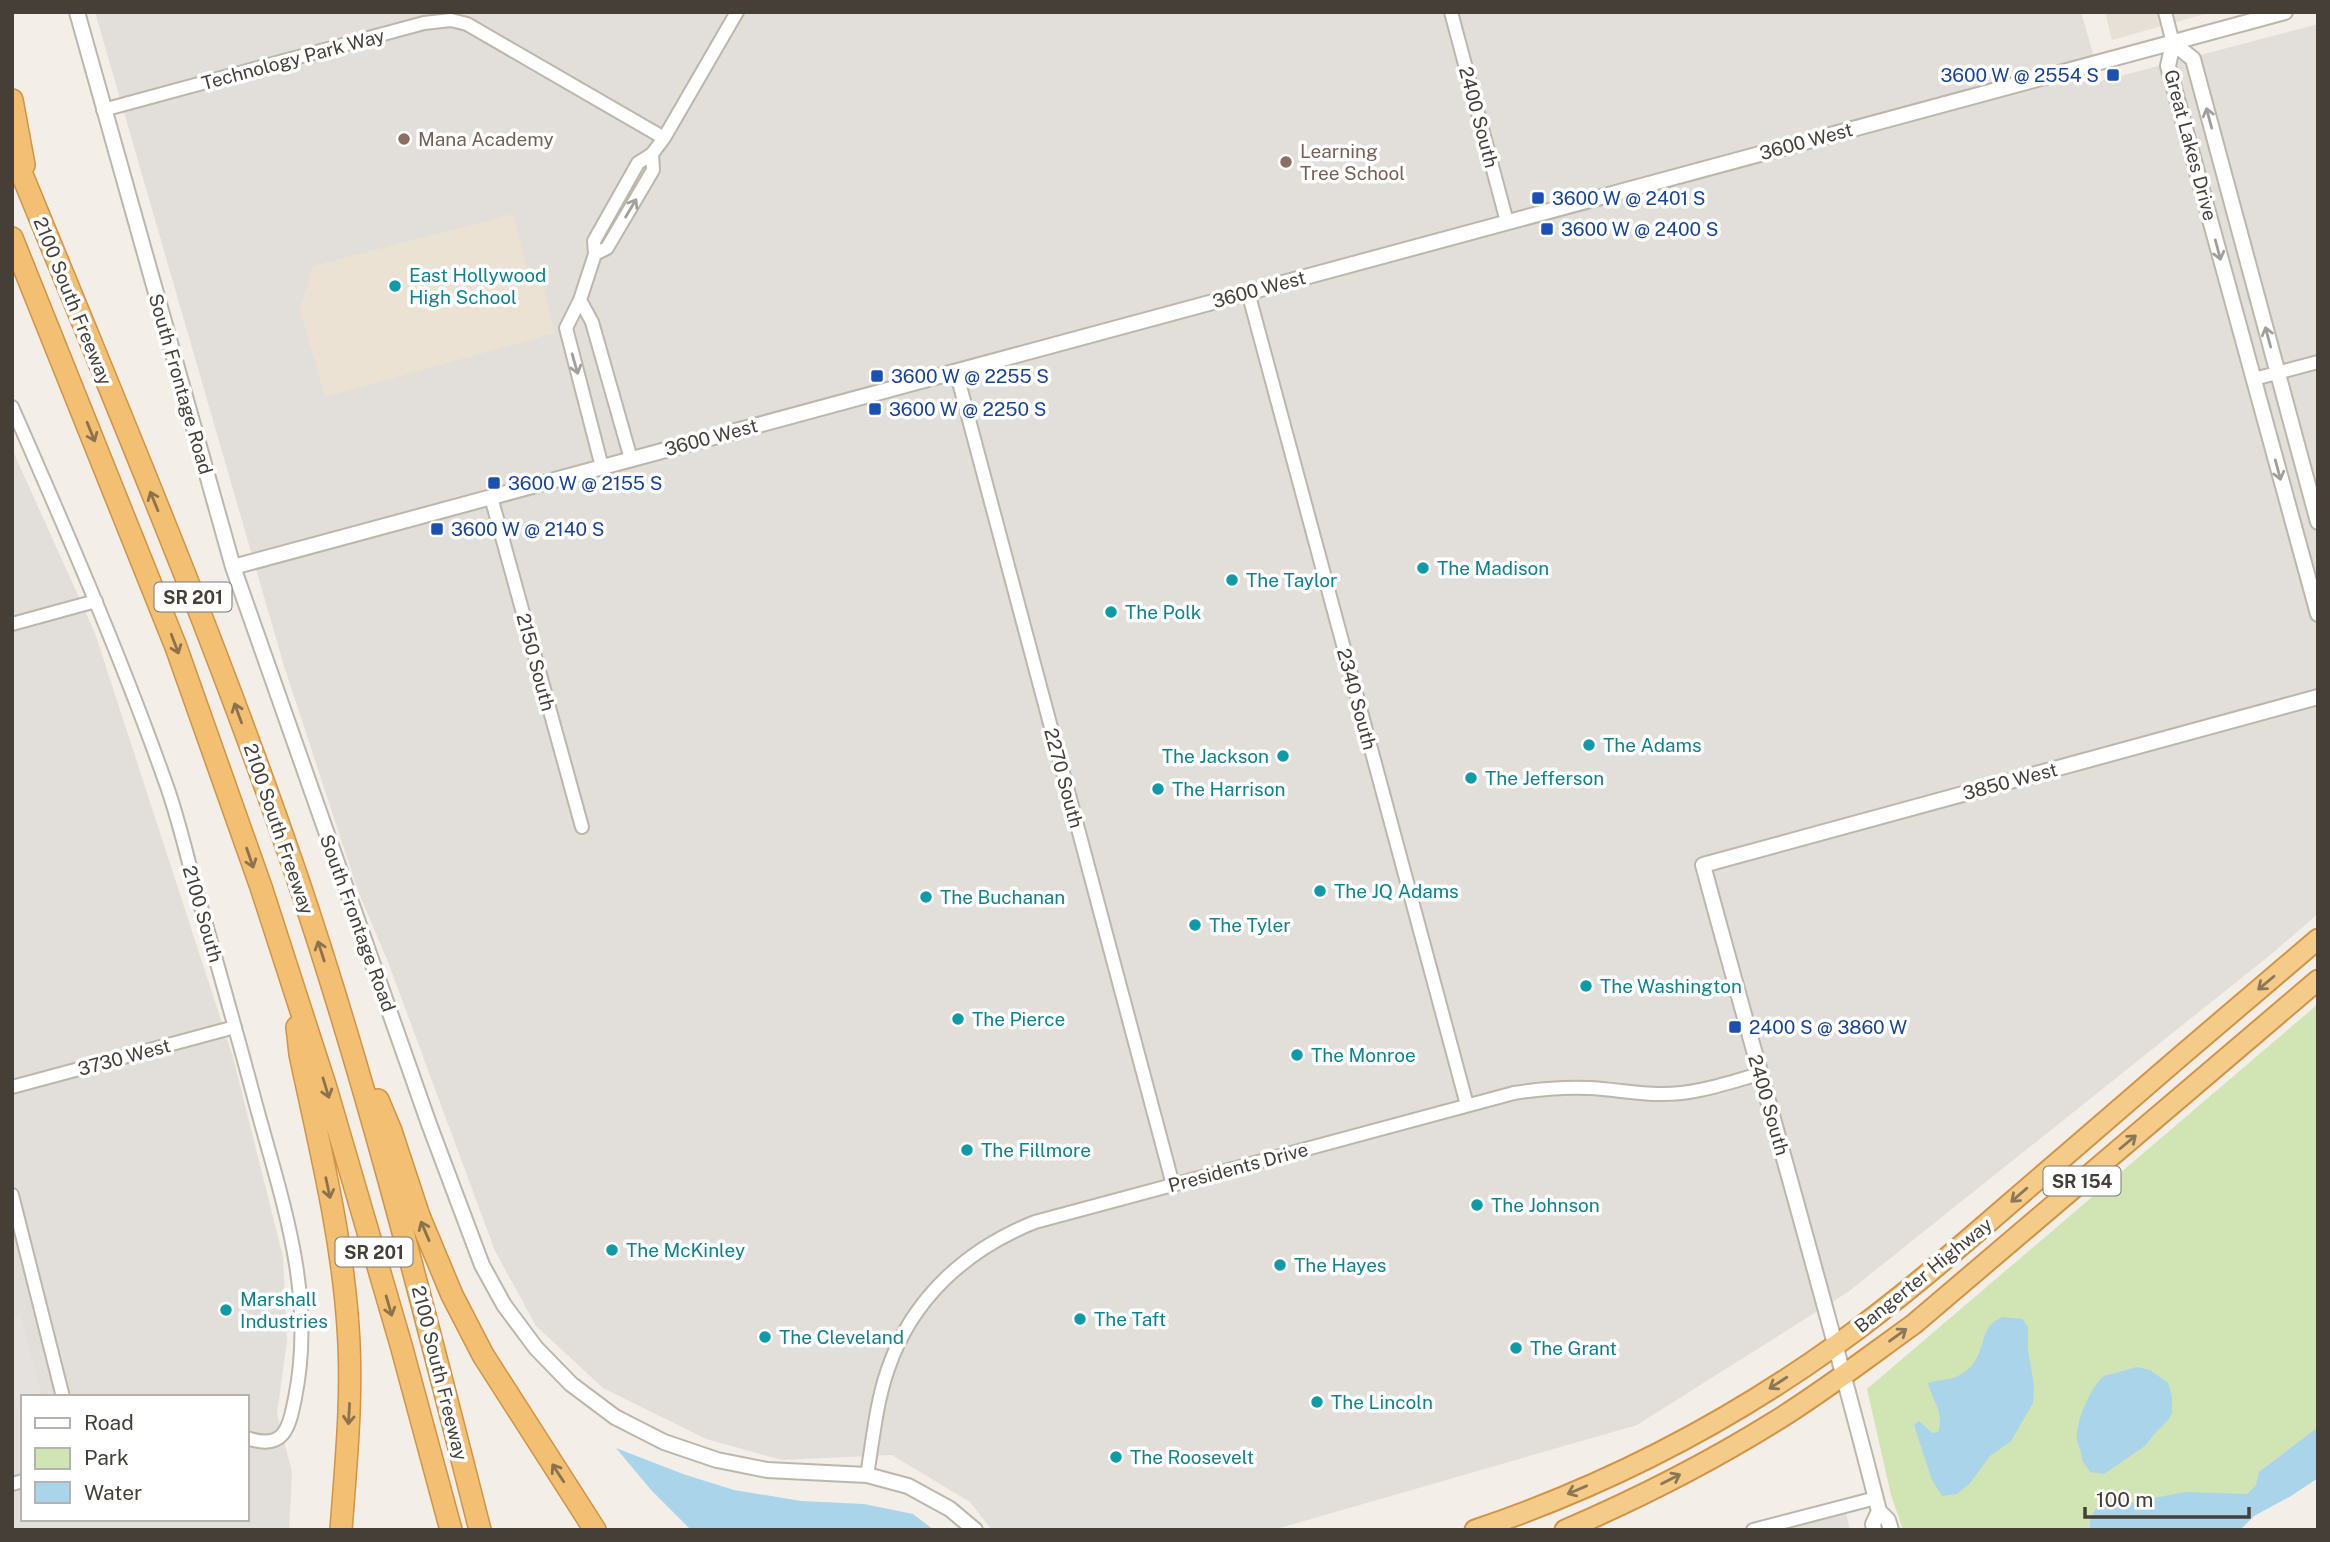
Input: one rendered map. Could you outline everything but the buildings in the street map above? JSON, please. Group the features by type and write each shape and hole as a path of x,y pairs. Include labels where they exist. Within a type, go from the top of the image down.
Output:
{"highway":[{"path":"12,100 26,185"},
{"name":"2100 South Freeway","path":"12,150 223,671 295,873 342,1016 396,1204 480,1530"},
{"name":"2100 South Freeway","path":"12,238 176,647 291,976 397,1332 451,1530"},
{"path":"12,247 66,369"},
{"name":"Bangerter Highway","path":"1475,1530 1541,1505 1649,1456 1749,1402 1835,1346 1921,1279 2318,939"},
{"path":"291,976 300,1054 338,1236 346,1298 350,1407 341,1530"},
{"name":"Bangerter Highway","path":"1565,1530 1712,1458 1775,1422 1843,1376 1914,1324 2318,980"},
{"path":"342,1016 391,1131 419,1216 452,1295 483,1355 595,1530"}],"street":[{"name":"South Frontage Road","path":"77,12 233,567 429,1124 482,1265 504,1305 536,1348 571,1384 615,1417 664,1442 717,1460 767,1470 867,1475 908,1486 950,1509 975,1530"},
{"path":"602,467 566,328 580,300 595,254 607,248 653,170 652,154 737,12"},
{"name":"2400 South","path":"1451,12 1507,222"},
{"path":"2165,12 2173,43"},
{"name":"3600 West","path":"233,567 2285,12"},
{"name":"Technology Park Way","path":"103,110 424,23 452,20 467,24 664,138"},
{"name":"Great Lakes Drive","path":"2318,522 2193,59 2173,43 2168,66 2318,614"},
{"name":"2340 South","path":"1248,292 1467,1105"},
{"path":"580,300 592,322 631,459"},
{"path":"2254,379 2318,362"},
{"name":"2270 South","path":"956,371 1172,1185"},
{"name":"2100 South","path":"12,407 96,601 166,783 291,1238 301,1293 303,1328 299,1380 290,1423 286,1432 268,1443 248,1438"},
{"name":"2150 South","path":"491,497 582,827"},
{"path":"12,624 96,601"},
{"name":"3850 West","path":"1703,864 2318,697"},
{"name":"2400 South","path":"1703,864 1759,1074 1819,1281 1877,1504"},
{"name":"3730 West","path":"12,1087 235,1027"},
{"name":"Presidents Drive","path":"867,1475 881,1391 901,1336 919,1308 958,1266 1008,1233 1035,1222 1467,1105 1534,1090 1589,1088 1636,1094 1679,1093 1716,1087 1759,1074"},
{"path":"12,1195 62,1395"},
{"path":"1752,1530 1877,1504"},
{"path":"1874,1530 1877,1504"},
{"path":"1877,1504 1891,1530"}],"shaded area":[{"path":"95,12 2081,12 2101,81 2318,24 2318,914 1848,1292 1637,1425 1273,1530 992,1530 970,1502 892,1455 782,1460 706,1439 603,1388 536,1326 495,1251 388,962 358,891 284,666"},
{"path":"2105,12 2212,12 2112,40"},
{"name":"East Hollywood High School","path":"513,214 530,280 541,278 555,333 325,397 300,310 313,266"},
{"path":"12,449 95,633 233,1057 283,1257 287,1341 277,1414 292,1472 289,1530 12,1530"},
{"path":"21,1316 41,1395 21,1395 21,1422 12,1389 12,1318"},
{"path":"1846,1513 1850,1530 1776,1530"}],"green space":[{"path":"2318,1004 2318,1451 2215,1530 1903,1530 1891,1495 1867,1389"}],"water":[{"path":"2003,1317 2022,1319 2028,1327 2028,1350 2034,1386 2033,1403 2011,1441 1990,1456 1970,1483 1957,1494 1942,1496 1932,1480 1914,1425 1919,1421 1932,1433 1938,1432 1939,1413 1928,1383 1956,1377 1969,1368 1989,1328 1994,1321"},
{"path":"2137,1367 2150,1370 2168,1383 2172,1397 2169,1419 2145,1446 2104,1474 2090,1472 2082,1460 2077,1439 2085,1404 2104,1376"},
{"path":"2318,1427 2318,1478 2254,1516 2240,1530 2090,1530 2090,1521 2099,1505 2111,1502 2123,1504 2185,1492 2247,1494 2256,1485 2259,1472"},
{"path":"616,1448 734,1490 801,1501 864,1504 913,1514 934,1530 691,1530 652,1491"}],"place":[{"name":"3600 W @ 2554 S","path":"2113,75"},
{"name":"Mana Academy","path":"404,139"},
{"name":"Learning Tree School","path":"1286,162"},
{"name":"3600 W @ 2401 S","path":"1538,198"},
{"name":"3600 W @ 2400 S","path":"1547,229"},
{"name":"East Hollywood High School","path":"395,286"},
{"name":"3600 W @ 2255 S","path":"877,376"},
{"name":"3600 W @ 2250 S","path":"875,409"},
{"name":"3600 W @ 2155 S","path":"494,483"},
{"name":"3600 W @ 2140 S","path":"437,529"},
{"name":"The Madison","path":"1423,568"},
{"name":"The Taylor","path":"1232,580"},
{"name":"The Polk","path":"1111,612"},
{"name":"The Adams","path":"1589,745"},
{"name":"The Jackson","path":"1283,756"},
{"name":"The Jefferson","path":"1471,778"},
{"name":"The Harrison","path":"1158,789"},
{"name":"The JQ Adams","path":"1320,891"},
{"name":"The Buchanan","path":"926,897"},
{"name":"The Tyler","path":"1195,925"},
{"name":"The Washington","path":"1586,986"},
{"name":"The Pierce","path":"958,1019"},
{"name":"2400 S @ 3860 W","path":"1735,1027"},
{"name":"The Monroe","path":"1297,1055"},
{"name":"The Fillmore","path":"967,1150"},
{"name":"The Johnson","path":"1477,1205"},
{"name":"The McKinley","path":"612,1250"},
{"name":"The Hayes","path":"1280,1265"},
{"name":"Marshall Industries","path":"226,1310"},
{"name":"The Taft","path":"1080,1319"},
{"name":"The Cleveland","path":"765,1337"},
{"name":"The Grant","path":"1516,1348"},
{"name":"The Lincoln","path":"1317,1402"},
{"name":"The Roosevelt","path":"1116,1457"}]}
